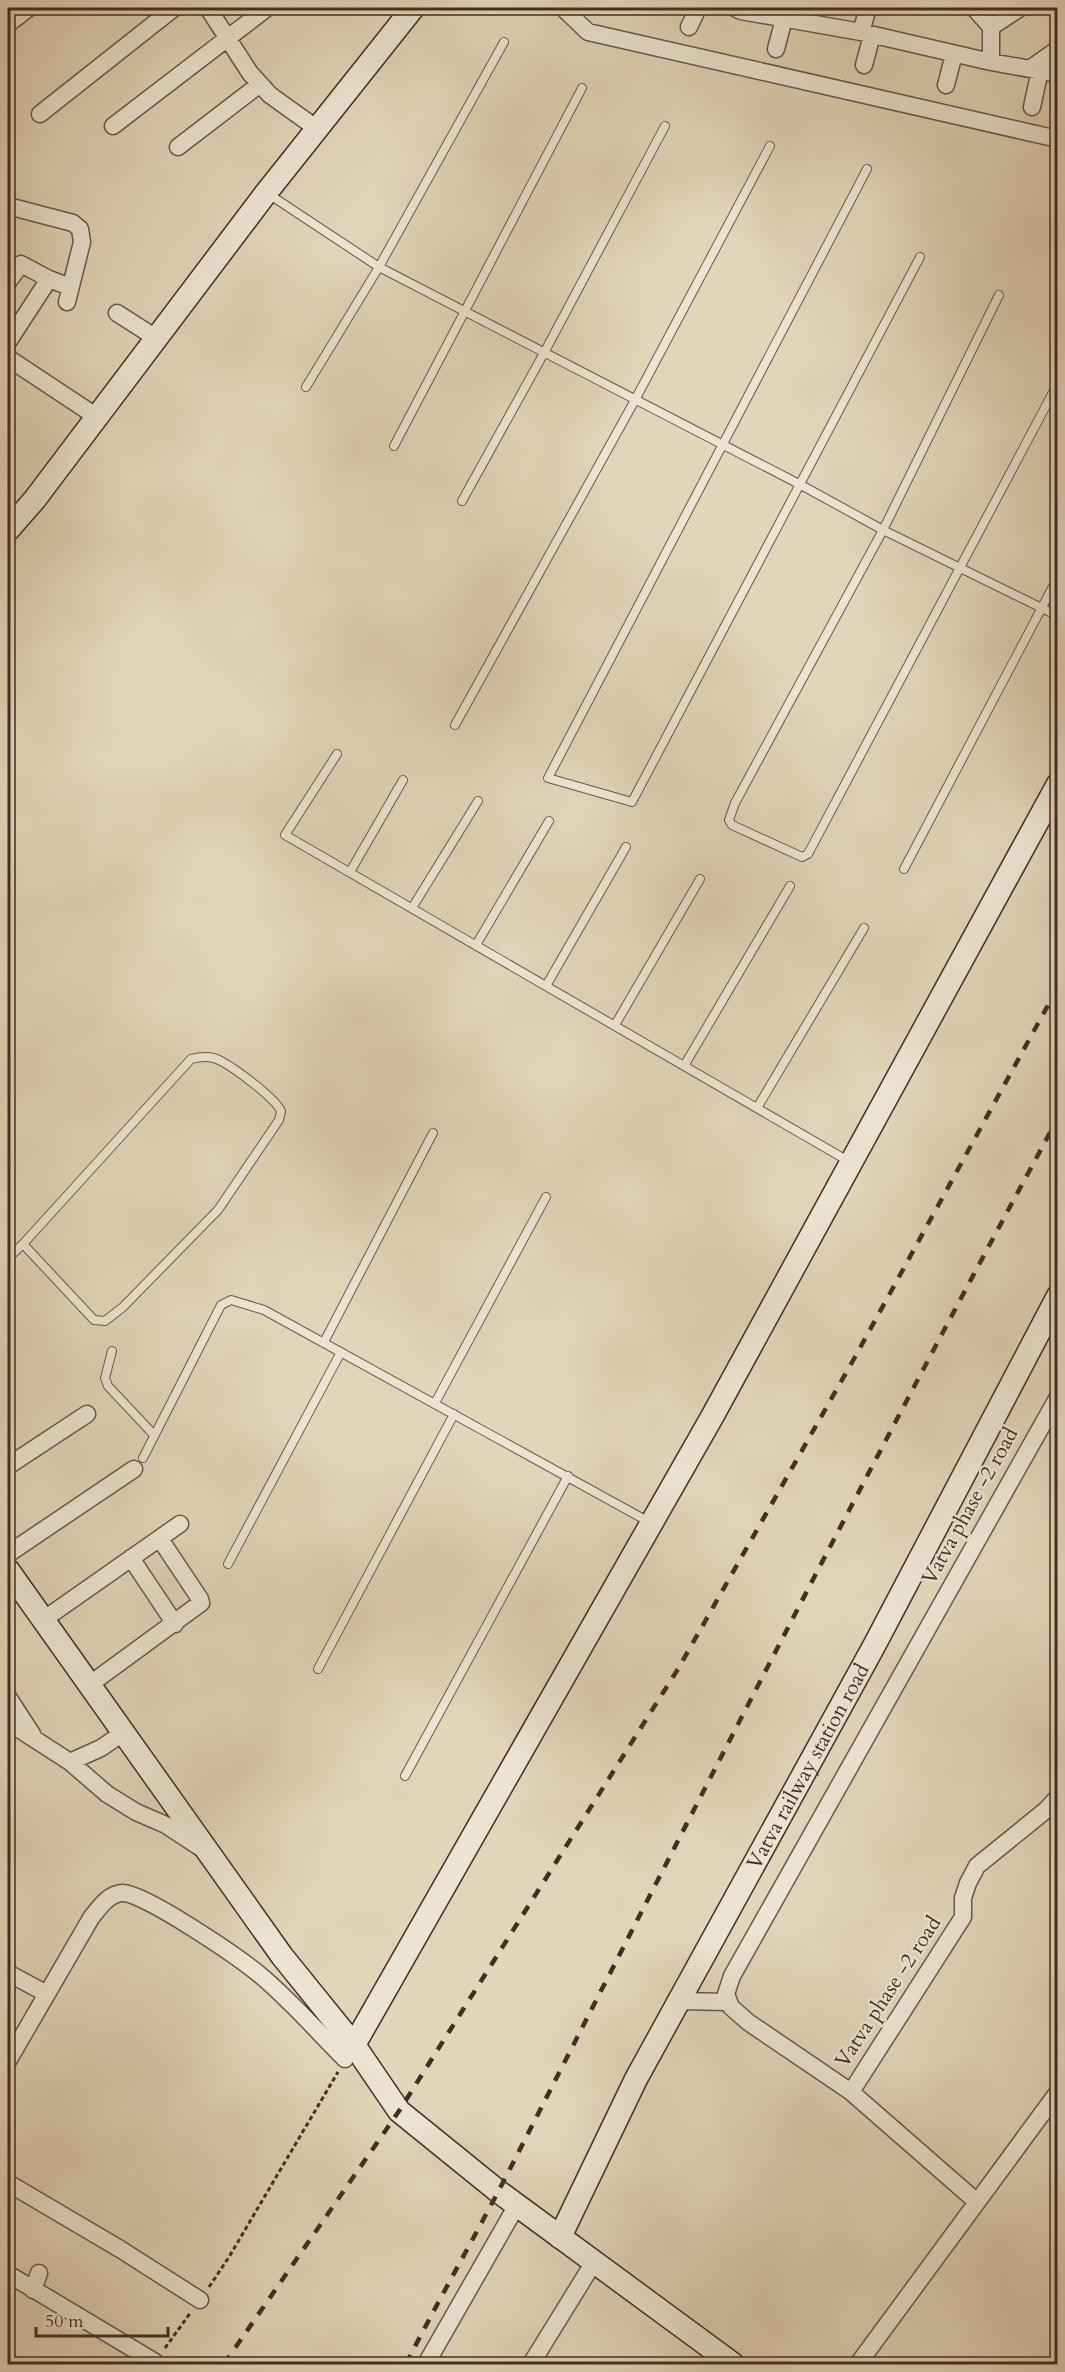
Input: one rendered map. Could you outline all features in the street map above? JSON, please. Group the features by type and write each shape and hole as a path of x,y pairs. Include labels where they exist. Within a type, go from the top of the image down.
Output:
{"street":[{"path":"8,24 29,8"},
{"path":"40,114 174,8"},
{"path":"208,8 250,73 270,94 316,128"},
{"path":"113,126 267,8"},
{"path":"8,530 35,499 316,128 413,8"},
{"path":"689,27 698,8"},
{"path":"864,65 868,8"},
{"path":"972,8 991,27 991,62"},
{"path":"991,27 1020,8"},
{"path":"740,9 1058,74"},
{"path":"572,11 588,32 1058,139"},
{"path":"776,49 784,19"},
{"path":"1032,106 1035,69 1058,49"},
{"path":"946,85 954,54"},
{"path":"178,147 260,84"},
{"path":"8,206 73,223 80,229 82,242 69,294 49,279 21,264 8,282"},
{"path":"8,342 49,279"},
{"path":"117,313 156,339"},
{"path":"8,358 97,417"},
{"path":"350,2052 652,1523 1058,784"},
{"name":"Vatva railway station road","path":"560,2237 636,2079 874,1646 1058,1296"},
{"name":"Vatva phase -2 road","path":"1058,1397 732,1976 726,1994 727,2002 748,2022 851,2092 963,1917 963,1898 977,1866 1046,1810 1058,1797"},
{"path":"8,1466 87,1414"},
{"path":"8,1554 138,1463"},
{"path":"43,1620 180,1524"},
{"path":"89,1685 199,1606 200,1599 160,1539"},
{"path":"131,1558 175,1624"},
{"path":"8,1570 350,2052 399,2111 720,2361"},
{"path":"8,1697 37,1741"},
{"path":"8,1722 70,1762 107,1794 136,1812 166,1825 207,1852"},
{"path":"70,1762 101,1748 123,1733"},
{"path":"10,2051 47,1994 91,1918 104,1902 119,1892 148,1902 260,1974 350,2052"},
{"path":"8,1973 47,1994"},
{"path":"679,2001 727,2002"},
{"path":"851,2092 977,2202"},
{"path":"858,2364 1058,2092"},
{"path":"8,2183 120,2249 200,2300"},
{"path":"426,2364 517,2205"},
{"path":"531,2364 594,2262"},
{"path":"33,2290 39,2273"},
{"path":"8,2274 155,2362"}],"lane":[{"path":"306,387 380,267 504,42"},
{"path":"394,446 582,88"},
{"path":"462,501 665,126"},
{"path":"455,725 635,400 770,146"},
{"path":"867,169 548,778 632,802 920,257"},
{"path":"266,193 380,267 464,312 801,485 883,530 1058,615"},
{"path":"999,295 883,530 735,802 729,820 732,825 802,857 808,854 1058,383"},
{"path":"904,869 1058,577"},
{"path":"337,754 285,835 851,1162"},
{"path":"350,872 403,780"},
{"path":"412,908 478,801"},
{"path":"476,945 549,820"},
{"path":"546,986 626,847"},
{"path":"615,1025 700,879"},
{"path":"684,1066 790,886"},
{"path":"757,1108 864,928"},
{"path":"8,1258 191,1059 203,1056 215,1058 268,1095 281,1111 279,1120 218,1210 123,1306 105,1321 93,1320 23,1244"},
{"path":"324,1342 433,1133"},
{"path":"435,1403 546,1197"},
{"path":"138,1463 218,1310 225,1302 231,1300 264,1310 652,1523"},
{"path":"112,1351 105,1378 108,1386 154,1435"},
{"path":"228,1564 341,1352"},
{"path":"318,1669 454,1414"},
{"path":"405,1776 567,1476"}],"path":[{"path":"155,2362 229,2257 350,2052"}],"railway":[{"path":"224,2364 399,2111 678,1669 855,1357 1058,987"},
{"path":"406,2364 502,2185 851,1507 1058,1118"}]}
